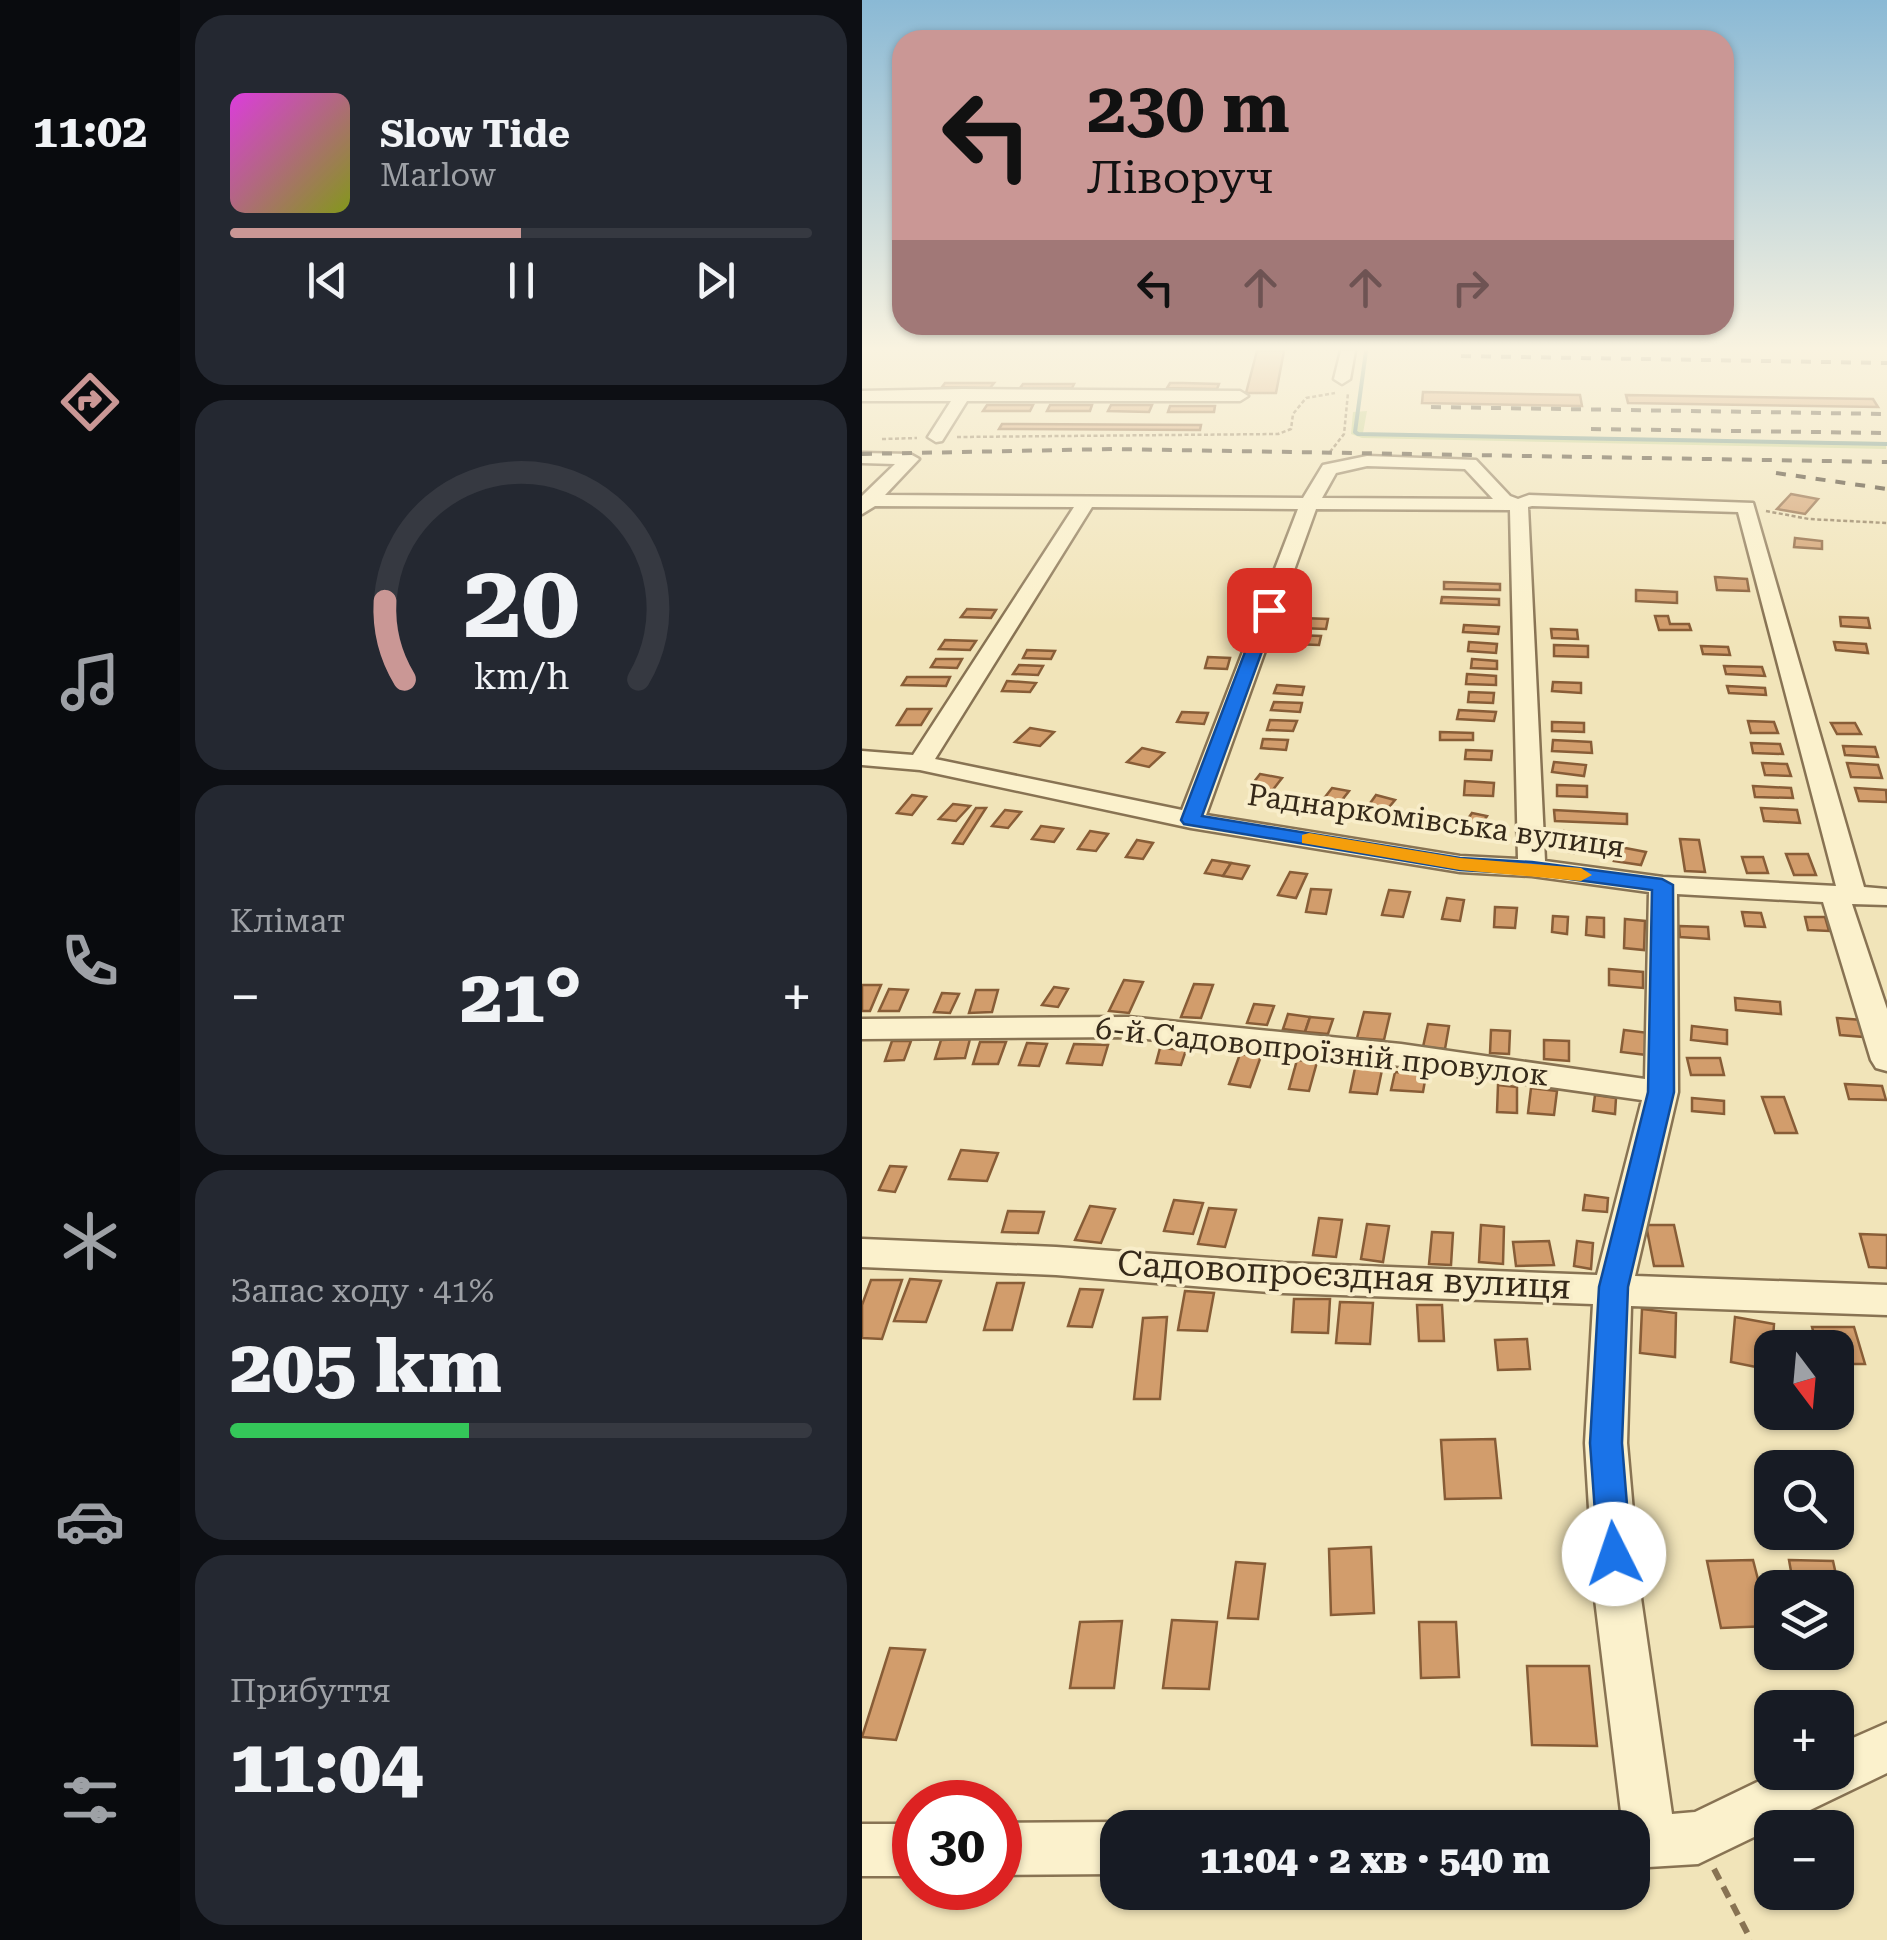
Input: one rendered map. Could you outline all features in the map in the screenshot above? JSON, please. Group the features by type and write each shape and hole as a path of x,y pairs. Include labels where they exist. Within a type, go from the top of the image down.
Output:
{"street":[{"path":"862,458 910,459 865,504"},
{"path":"1191,820 1308,504 1333,466 1367,460 1470,464 1504,500 1518,506"},
{"path":"865,504 1087,501 1518,506 1528,500 1746,507 1886,1060"},
{"path":"920,763 1087,501"},
{"path":"1518,506 1532,868"},
{"name":"Раднаркомівська вулиця","path":"862,758 920,763 1191,820 1460,864 1532,868 1662,885 1886,897"},
{"path":"1662,885 1661,1092 1613,1287 1606,1443 1618,1591 1660,1841 1789,1790"},
{"name":"6-й Садовопроїзній провулок","path":"862,1029 1128,1026 1401,1054 1661,1092"},
{"name":"Садовопроєздная вулиця","path":"862,1253 1283,1278 1613,1287 1886,1300"},
{"path":"1854,1762 1886,1746"},
{"path":"1022,1849 1100,1848"},
{"path":"862,1850 892,1850"}],"path":[{"path":"1333,466 1330,449 1337,442"},
{"path":"1746,507 1809,519 1886,523"},
{"path":"1660,1841 1751,1940"}],"green space":[{"path":"1530,442 1886,442 1886,449"}],"building":[{"path":"1791,494 1818,499 1805,514 1777,509"},
{"path":"1795,538 1822,541 1822,549 1794,547"},
{"path":"1715,577 1747,579 1749,591 1717,590"},
{"path":"1444,582 1500,584 1500,590 1444,589"},
{"path":"1636,590 1677,592 1677,603 1636,601"},
{"path":"1442,597 1499,599 1499,605 1441,603"},
{"path":"967,609 996,610 991,618 961,617"},
{"path":"1655,616 1668,616 1670,624 1689,624 1691,630 1659,630"},
{"path":"1840,617 1868,618 1870,628 1841,626"},
{"path":"1302,618 1328,619 1326,629 1299,628"},
{"path":"1464,625 1499,627 1498,634 1463,632"},
{"path":"1551,629 1577,630 1578,639 1552,638"},
{"path":"1295,635 1321,636 1319,645 1292,644"},
{"path":"945,640 976,641 970,650 939,649"},
{"path":"1469,642 1497,644 1496,653 1468,651"},
{"path":"1834,642 1866,644 1868,653 1836,650"},
{"path":"1554,645 1588,646 1588,657 1554,656"},
{"path":"1701,646 1728,647 1730,655 1703,654"},
{"path":"1027,650 1055,651 1051,659 1023,658"},
{"path":"1208,657 1230,658 1227,669 1205,668"},
{"path":"936,659 962,659 957,668 931,667"},
{"path":"1472,659 1497,661 1497,669 1471,668"},
{"path":"1019,665 1043,666 1038,675 1013,674"},
{"path":"1724,666 1762,667 1765,676 1726,674"},
{"path":"1467,674 1496,676 1496,685 1466,684"},
{"path":"907,677 950,677 946,686 902,685"},
{"path":"1007,681 1036,683 1030,692 1002,691"},
{"path":"1553,682 1581,683 1581,693 1552,691"},
{"path":"1277,685 1304,687 1302,695 1274,693"},
{"path":"1727,686 1765,688 1766,695 1729,693"},
{"path":"1469,692 1494,693 1493,703 1468,702"},
{"path":"1274,702 1302,703 1300,712 1271,710"},
{"path":"907,709 931,709 921,725 897,725"},
{"path":"1459,710 1496,712 1494,721 1457,719"},
{"path":"1182,712 1208,713 1204,724 1177,722"},
{"path":"1270,720 1297,721 1293,731 1267,730"},
{"path":"1748,721 1774,722 1778,733 1751,733"},
{"path":"1552,722 1584,723 1584,732 1552,731"},
{"path":"1831,723 1855,723 1861,734 1837,734"},
{"path":"1030,728 1054,732 1040,746 1015,742"},
{"path":"1440,732 1473,733 1473,740 1440,740"},
{"path":"1263,739 1288,740 1286,750 1261,748"},
{"path":"1553,740 1591,742 1592,753 1552,751"},
{"path":"1751,743 1780,744 1783,754 1753,753"},
{"path":"1843,746 1875,747 1878,757 1845,755"},
{"path":"1142,748 1164,753 1149,767 1127,762"},
{"path":"1466,750 1492,751 1491,760 1465,759"},
{"path":"1554,762 1586,765 1584,776 1552,772"},
{"path":"1762,763 1787,764 1791,776 1765,775"},
{"path":"1847,763 1878,765 1882,778 1851,777"},
{"path":"1260,774 1282,778 1272,791 1250,787"},
{"path":"1465,781 1494,783 1493,796 1464,795"},
{"path":"1557,785 1587,786 1587,797 1557,796"},
{"path":"1753,786 1791,788 1793,798 1755,797"},
{"path":"1332,788 1349,791 1339,804 1322,801"},
{"path":"1855,788 1886,790 1887,802 1859,801"},
{"path":"912,795 926,797 912,815 897,813"},
{"path":"1376,795 1395,800 1384,813 1366,809"},
{"path":"953,804 970,806 956,821 939,819"},
{"path":"976,808 986,808 963,844 953,843"},
{"path":"1761,808 1797,810 1800,823 1764,821"},
{"path":"1005,810 1021,812 1008,828 992,826"},
{"path":"1554,810 1627,814 1627,824 1555,821"},
{"path":"1472,813 1487,816 1476,833 1460,830"},
{"path":"1041,826 1063,829 1054,842 1032,839"},
{"path":"1090,831 1108,834 1096,851 1078,849"},
{"path":"1564,831 1581,834 1574,853 1558,850"},
{"path":"1680,839 1699,840 1705,872 1685,871"},
{"path":"1137,840 1153,843 1143,859 1126,857"},
{"path":"1620,847 1646,852 1641,865 1614,861"},
{"path":"1786,854 1808,854 1816,875 1794,875"},
{"path":"1742,857 1763,857 1768,873 1747,873"},
{"path":"1212,860 1231,863 1223,876 1205,873"},
{"path":"1231,863 1249,866 1242,879 1223,876"},
{"path":"1290,872 1307,874 1296,898 1278,895"},
{"path":"1311,889 1331,890 1326,914 1306,912"},
{"path":"1389,890 1410,892 1403,917 1382,915"},
{"path":"1447,898 1464,900 1460,921 1442,919"},
{"path":"1495,907 1517,908 1515,928 1494,927"},
{"path":"1742,912 1761,913 1765,927 1745,926"},
{"path":"1553,916 1568,917 1567,934 1552,932"},
{"path":"1587,917 1604,918 1604,937 1586,935"},
{"path":"1805,917 1825,917 1829,931 1808,930"},
{"path":"1625,919 1645,921 1644,950 1624,948"},
{"path":"1679,926 1708,927 1709,939 1680,937"},
{"path":"1609,969 1643,972 1643,988 1609,985"},
{"path":"1124,980 1143,982 1129,1013 1109,1011"},
{"path":"1194,984 1213,985 1201,1018 1181,1017"},
{"path":"862,985 881,985 870,1011 862,1011"},
{"path":"1054,987 1068,989 1058,1007 1042,1005"},
{"path":"889,989 908,990 899,1011 879,1011"},
{"path":"976,990 998,990 992,1012 969,1013"},
{"path":"942,993 959,994 950,1013 934,1012"},
{"path":"1735,998 1780,1002 1781,1014 1736,1010"},
{"path":"1254,1004 1274,1006 1267,1025 1247,1023"},
{"path":"1364,1012 1390,1014 1384,1040 1357,1038"},
{"path":"1288,1014 1310,1017 1305,1032 1283,1029"},
{"path":"1310,1017 1333,1019 1328,1034 1305,1032"},
{"path":"1837,1018 1862,1020 1865,1037 1840,1035"},
{"path":"1428,1024 1449,1026 1445,1049 1423,1047"},
{"path":"1692,1026 1727,1030 1727,1044 1691,1040"},
{"path":"1491,1030 1510,1031 1509,1054 1490,1053"},
{"path":"1624,1030 1649,1033 1647,1055 1621,1052"},
{"path":"970,1039 965,1058 935,1059 941,1040"},
{"path":"1544,1040 1569,1041 1569,1061 1544,1059"},
{"path":"892,1041 911,1041 904,1060 885,1061"},
{"path":"980,1042 1006,1042 998,1064 973,1064"},
{"path":"1027,1043 1047,1044 1039,1066 1019,1065"},
{"path":"1074,1044 1108,1045 1102,1065 1067,1063"},
{"path":"1160,1048 1186,1050 1181,1065 1156,1063"},
{"path":"1240,1054 1261,1056 1250,1087 1229,1084"},
{"path":"1687,1058 1720,1058 1724,1075 1691,1075"},
{"path":"1297,1060 1317,1062 1309,1091 1289,1089"},
{"path":"1355,1068 1382,1070 1377,1094 1350,1092"},
{"path":"1395,1072 1426,1075 1423,1092 1391,1090"},
{"path":"1845,1084 1882,1086 1886,1100 1849,1099"},
{"path":"1498,1085 1517,1087 1517,1113 1497,1112"},
{"path":"1531,1088 1557,1091 1554,1115 1528,1113"},
{"path":"1595,1095 1616,1098 1615,1114 1593,1111"},
{"path":"1762,1097 1784,1097 1797,1133 1775,1133"},
{"path":"1692,1098 1724,1101 1724,1114 1692,1111"},
{"path":"961,1150 998,1153 987,1181 949,1179"},
{"path":"890,1166 906,1167 895,1192 879,1190"},
{"path":"1585,1195 1608,1198 1607,1212 1583,1210"},
{"path":"1174,1200 1203,1203 1193,1234 1164,1231"},
{"path":"1090,1206 1115,1209 1101,1243 1075,1240"},
{"path":"1209,1208 1236,1210 1225,1247 1198,1244"},
{"path":"1008,1211 1044,1212 1038,1233 1002,1232"},
{"path":"1319,1218 1342,1220 1336,1257 1313,1255"},
{"path":"1367,1224 1389,1226 1383,1262 1361,1259"},
{"path":"1481,1225 1504,1227 1503,1264 1479,1262"},
{"path":"1646,1225 1674,1225 1683,1266 1654,1266"},
{"path":"1432,1232 1453,1233 1451,1265 1429,1264"},
{"path":"1860,1234 1887,1235 1887,1268 1869,1267"},
{"path":"1549,1241 1554,1265 1516,1266 1513,1242"},
{"path":"1577,1241 1593,1243 1591,1269 1574,1266"},
{"path":"910,1279 941,1281 926,1322 894,1321"},
{"path":"871,1280 902,1280 882,1339 862,1338 862,1305"},
{"path":"997,1283 1024,1283 1012,1330 984,1330"},
{"path":"1080,1289 1103,1290 1092,1327 1068,1326"},
{"path":"1185,1291 1214,1293 1207,1331 1178,1330"},
{"path":"1294,1299 1330,1299 1328,1333 1292,1332"},
{"path":"1340,1302 1373,1303 1370,1344 1336,1343"},
{"path":"1417,1305 1442,1305 1444,1341 1419,1341"},
{"path":"1642,1309 1676,1313 1675,1357 1640,1353"},
{"path":"1167,1317 1160,1399 1134,1399 1143,1318"},
{"path":"1735,1317 1774,1324 1774,1330 1754,1330 1754,1367 1731,1362"},
{"path":"1812,1327 1854,1327 1865,1364 1854,1364 1854,1330"},
{"path":"1527,1339 1530,1369 1498,1370 1495,1340"},
{"path":"1495,1439 1501,1498 1445,1499 1441,1440"},
{"path":"1371,1547 1374,1613 1331,1615 1329,1549"},
{"path":"1753,1560 1754,1627 1721,1628 1707,1561"},
{"path":"1789,1560 1833,1561 1835,1570 1791,1570"},
{"path":"1236,1562 1265,1564 1258,1619 1228,1618"},
{"path":"1172,1620 1217,1622 1209,1689 1163,1688"},
{"path":"1122,1621 1114,1688 1070,1688 1080,1622"},
{"path":"1419,1622 1456,1622 1459,1677 1421,1678"},
{"path":"890,1648 925,1650 896,1740 862,1737"},
{"path":"1527,1666 1589,1666 1597,1746 1532,1745"}],"waterway":[{"path":"1757,442 1887,444"}],"railway":[{"path":"862,454 1112,449 1887,462"},
{"path":"1776,473 1887,489"}],"slow traffic":[{"path":"1309,839 1460,864 1581,875"}],"route":[{"path":"1269,610 1191,820 1460,864 1532,868 1662,885 1661,1092 1613,1287 1606,1443 1614,1554"}]}
